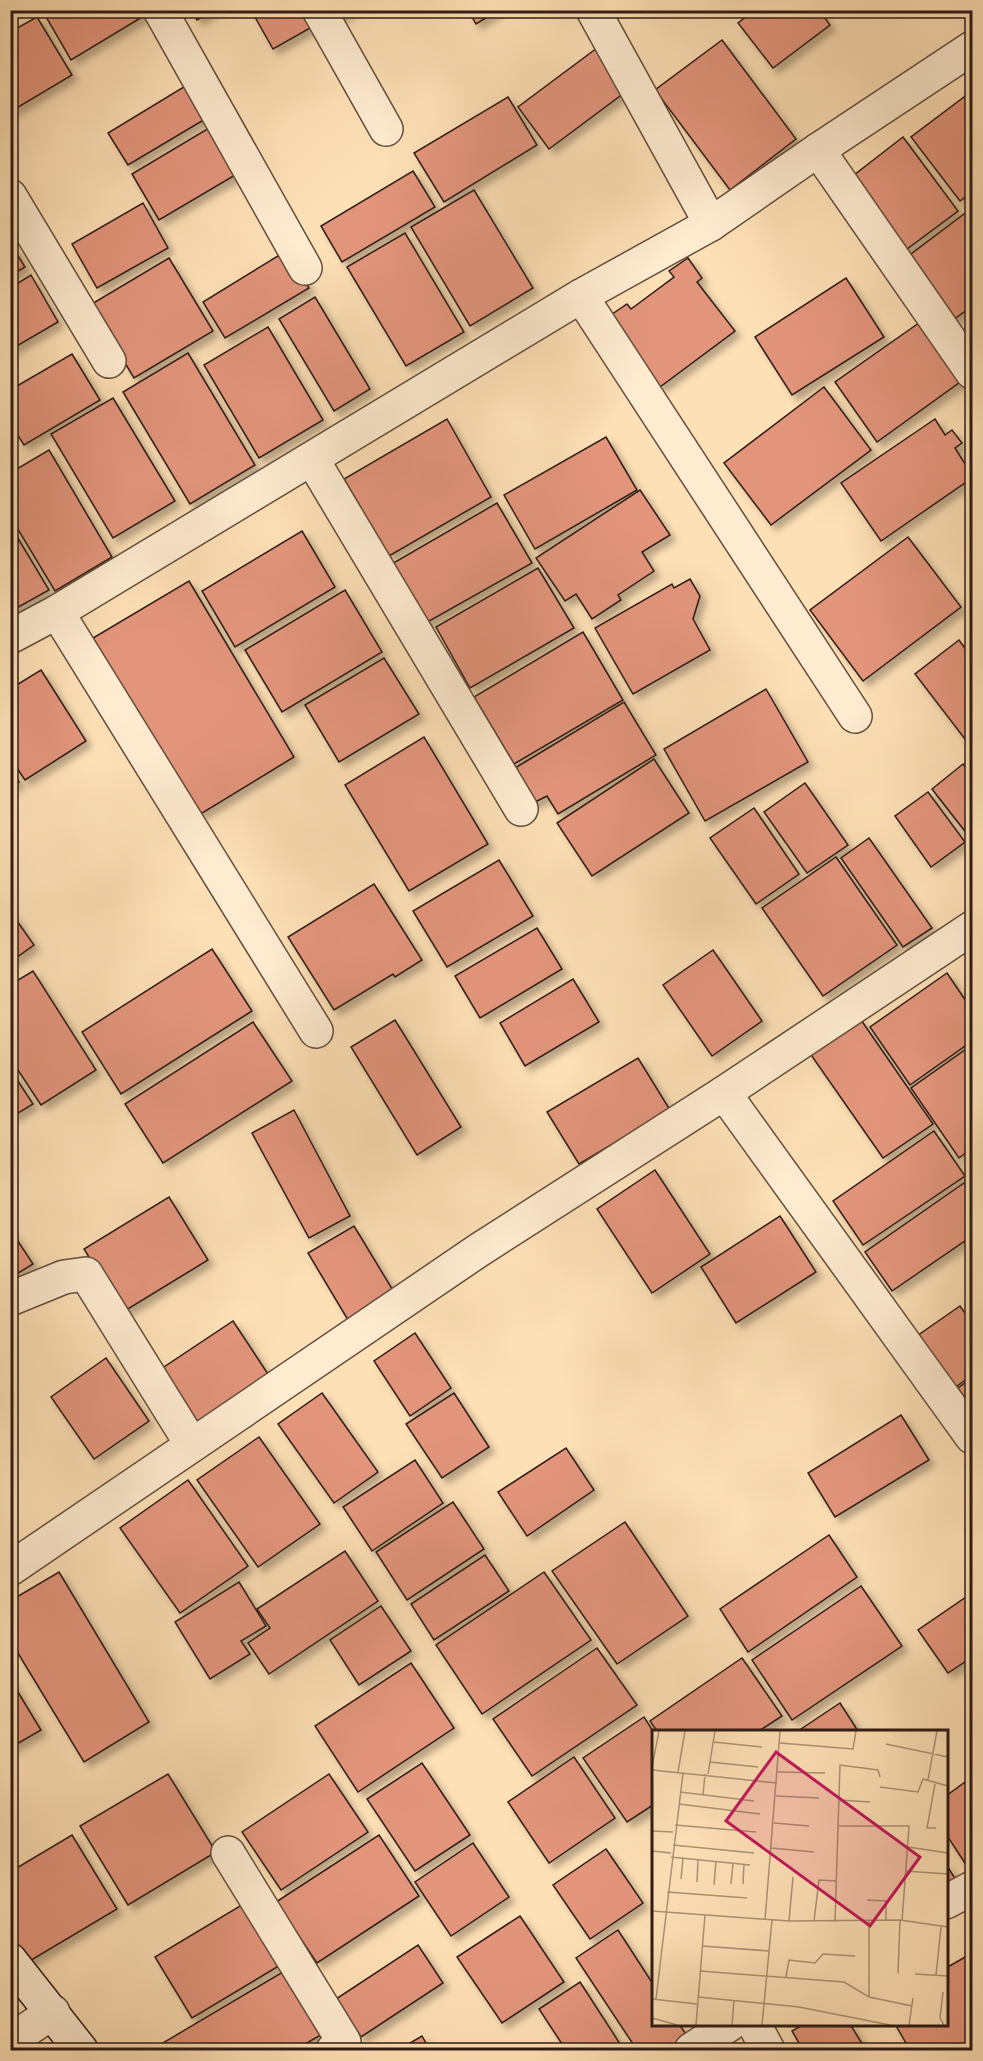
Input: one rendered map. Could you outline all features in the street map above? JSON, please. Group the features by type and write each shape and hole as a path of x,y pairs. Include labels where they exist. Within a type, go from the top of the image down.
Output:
{"street":[{"path":"160,10 305,268"},
{"path":"319,10 386,129"},
{"path":"593,10 711,224"},
{"path":"10,637 57,612 581,296 711,224 972,48"},
{"path":"818,150 972,372"},
{"path":"10,196 109,361"},
{"path":"581,296 855,716"},
{"path":"312,459 521,809"},
{"path":"57,612 316,1031"},
{"path":"10,1569 479,1250 724,1093 972,928"},
{"path":"724,1093 972,1437"},
{"path":"10,1299 64,1277 86,1274 192,1445"},
{"path":"228,1853 345,2042 333,2050"},
{"path":"947,1901 972,1888"},
{"path":"10,1960 81,2050"},
{"path":"10,2041 53,2012"},
{"path":"691,2050 728,2025"},
{"path":"755,2025 768,2050"}],"building":[{"path":"42,10 151,10 152,11 71,60"},
{"path":"191,10 214,10 197,20"},
{"path":"251,10 312,10 319,23 273,49"},
{"path":"328,10 352,10 334,21"},
{"path":"468,10 499,10 476,24"},
{"path":"755,10 819,10 830,25 773,68 738,23"},
{"path":"37,17 72,75 10,112 10,32"},
{"path":"722,40 796,139 730,190 655,90"},
{"path":"597,48 628,90 549,149 518,107"},
{"path":"187,85 207,118 128,165 108,133"},
{"path":"972,91 972,192 960,201 911,137"},
{"path":"508,97 537,145 444,202 414,153"},
{"path":"214,125 242,171 159,220 132,174"},
{"path":"903,137 958,211 903,252 849,179"},
{"path":"413,171 435,207 342,262 321,226"},
{"path":"474,190 533,288 470,326 411,227"},
{"path":"143,203 168,248 97,288 72,244"},
{"path":"972,208 972,306 953,320 907,257"},
{"path":"405,233 464,332 406,366 347,267"},
{"path":"10,243 25,267 10,276"},
{"path":"286,251 309,288 225,338 203,302"},
{"path":"169,258 213,331 134,378 90,305"},
{"path":"688,258 702,278 697,282 735,331 660,387 608,317 627,304 631,309 674,277 669,271"},
{"path":"31,275 58,322 10,350 10,288"},
{"path":"846,278 884,337 792,395 755,337"},
{"path":"315,297 370,389 334,411 279,319"},
{"path":"926,318 967,377 877,442 835,382"},
{"path":"268,327 323,420 259,458 204,365"},
{"path":"188,353 255,465 190,504 123,392"},
{"path":"72,354 100,400 24,445 10,423 10,390"},
{"path":"824,387 871,450 771,525 724,463"},
{"path":"113,398 175,501 113,538 51,434"},
{"path":"447,419 491,497 389,556 344,479"},
{"path":"935,419 945,435 952,430 962,443 955,448 972,478 881,541 841,483"},
{"path":"606,437 637,490 535,549 504,495"},
{"path":"49,450 112,557 55,591 10,516 10,473"},
{"path":"640,490 670,535 642,552 654,571 618,595 621,600 592,619 576,594 565,601 536,558"},
{"path":"497,503 532,563 424,624 390,565"},
{"path":"10,525 49,590 13,610 10,606"},
{"path":"302,531 335,587 235,647 202,591"},
{"path":"908,537 961,607 863,681 810,610"},
{"path":"538,568 574,628 470,688 436,627"},
{"path":"690,579 700,596 693,619 710,650 633,694 595,628 672,584 674,588"},
{"path":"189,581 294,757 199,815 93,638"},
{"path":"345,590 382,652 282,712 245,650"},
{"path":"583,632 623,700 514,764 474,697"},
{"path":"959,640 972,658 972,740 968,743 915,674"},
{"path":"384,658 419,714 339,762 305,705"},
{"path":"41,670 86,741 25,780 10,758 10,689"},
{"path":"766,689 808,762 705,821 664,749"},
{"path":"624,702 656,755 558,814 547,796 521,809 515,768"},
{"path":"424,737 488,844 409,891 345,785"},
{"path":"654,759 689,813 592,876 557,823"},
{"path":"963,764 972,776 971,839 932,789"},
{"path":"10,768 19,782 10,788"},
{"path":"805,783 848,845 807,873 764,812"},
{"path":"928,792 965,842 931,867 895,816"},
{"path":"754,808 799,874 756,904 710,838"},
{"path":"869,838 932,928 903,947 841,858"},
{"path":"836,857 897,945 823,996 762,908"},
{"path":"499,860 533,916 447,967 413,911"},
{"path":"374,884 422,960 395,977 393,974 334,1010 288,937"},
{"path":"10,911 34,945 10,962"},
{"path":"537,928 562,969 480,1018 455,976"},
{"path":"212,949 252,1011 121,1094 82,1032"},
{"path":"713,950 762,1021 712,1056 663,985"},
{"path":"33,971 96,1070 41,1105 10,1058 10,985"},
{"path":"947,973 972,1010 972,1041 910,1085 870,1027"},
{"path":"573,979 599,1022 525,1066 500,1023"},
{"path":"859,1017 933,1124 883,1158 809,1052"},
{"path":"395,1020 461,1127 417,1155 351,1047"},
{"path":"253,1022 292,1081 163,1163 125,1104"},
{"path":"972,1045 972,1148 959,1158 911,1088"},
{"path":"638,1058 670,1110 579,1164 547,1112"},
{"path":"10,1069 33,1104 10,1118"},
{"path":"294,1110 350,1216 309,1238 252,1133"},
{"path":"934,1131 965,1176 863,1245 833,1201"},
{"path":"655,1170 710,1254 652,1293 597,1209"},
{"path":"964,1183 972,1194 972,1236 892,1291 865,1252"},
{"path":"169,1197 208,1260 123,1312 84,1249"},
{"path":"780,1216 816,1272 736,1323 701,1267"},
{"path":"354,1226 394,1292 348,1320 308,1253"},
{"path":"10,1229 33,1264 10,1278"},
{"path":"960,1306 972,1323 972,1375 953,1389 917,1336"},
{"path":"233,1321 270,1377 188,1430 152,1375"},
{"path":"415,1333 451,1388 410,1416 374,1361"},
{"path":"106,1358 149,1421 94,1459 51,1397"},
{"path":"972,1378 972,1409 958,1388"},
{"path":"322,1393 378,1472 334,1503 278,1424"},
{"path":"454,1393 489,1447 442,1478 406,1424"},
{"path":"901,1415 929,1460 835,1517 808,1473"},
{"path":"259,1437 320,1524 258,1567 197,1480"},
{"path":"566,1448 594,1490 527,1536 498,1492"},
{"path":"415,1460 443,1503 372,1551 343,1507"},
{"path":"188,1480 248,1566 180,1613 120,1528"},
{"path":"453,1502 484,1549 407,1600 376,1552"},
{"path":"625,1522 688,1616 617,1664 552,1571"},
{"path":"829,1535 857,1577 748,1652 720,1609"},
{"path":"345,1551 378,1601 269,1674 248,1643 270,1628 257,1609"},
{"path":"485,1555 509,1591 434,1640 411,1604"},
{"path":"59,1572 149,1722 84,1762 10,1640 10,1601"},
{"path":"544,1572 591,1640 482,1714 436,1645"},
{"path":"239,1582 266,1626 241,1641 250,1654 210,1679 175,1622"},
{"path":"861,1586 902,1646 792,1720 752,1660"},
{"path":"972,1593 972,1657 948,1673 918,1630"},
{"path":"381,1606 411,1651 359,1685 330,1640"},
{"path":"597,1648 637,1705 532,1776 493,1719"},
{"path":"742,1658 782,1716 761,1730 656,1730 650,1721"},
{"path":"411,1663 454,1728 358,1792 315,1726"},
{"path":"10,1679 41,1730 10,1748"},
{"path":"840,1703 857,1730 800,1730"},
{"path":"644,1717 652,1730 652,1806 627,1822 583,1758"},
{"path":"574,1757 615,1818 549,1863 508,1802"},
{"path":"422,1763 470,1835 415,1871 367,1799"},
{"path":"168,1774 216,1852 128,1905 80,1826"},
{"path":"329,1774 368,1832 281,1890 242,1832"},
{"path":"972,1777 972,1874 947,1836 947,1795"},
{"path":"72,1835 117,1909 18,1968 10,1955 10,1872"},
{"path":"379,1835 419,1896 317,1963 276,1902"},
{"path":"473,1843 509,1897 451,1936 415,1882"},
{"path":"606,1849 643,1903 590,1939 553,1885"},
{"path":"947,1866 956,1880 947,1887"},
{"path":"245,1903 282,1964 192,2018 155,1957"},
{"path":"520,1916 564,1982 502,2023 457,1957"},
{"path":"618,1930 652,1982 652,2025 680,2025 692,2043 681,2050 637,2050 576,1958"},
{"path":"418,1945 443,1983 361,2037 336,1999"},
{"path":"972,1953 972,2050 910,2050 896,2025 947,2025 947,1967"},
{"path":"293,1966 331,2029 295,2050 151,2050"},
{"path":"580,1982 624,2050 566,2050 539,2009"},
{"path":"802,2025 851,2025 866,2050 803,2050 792,2031"},
{"path":"422,2036 430,2050 398,2050"}]}
